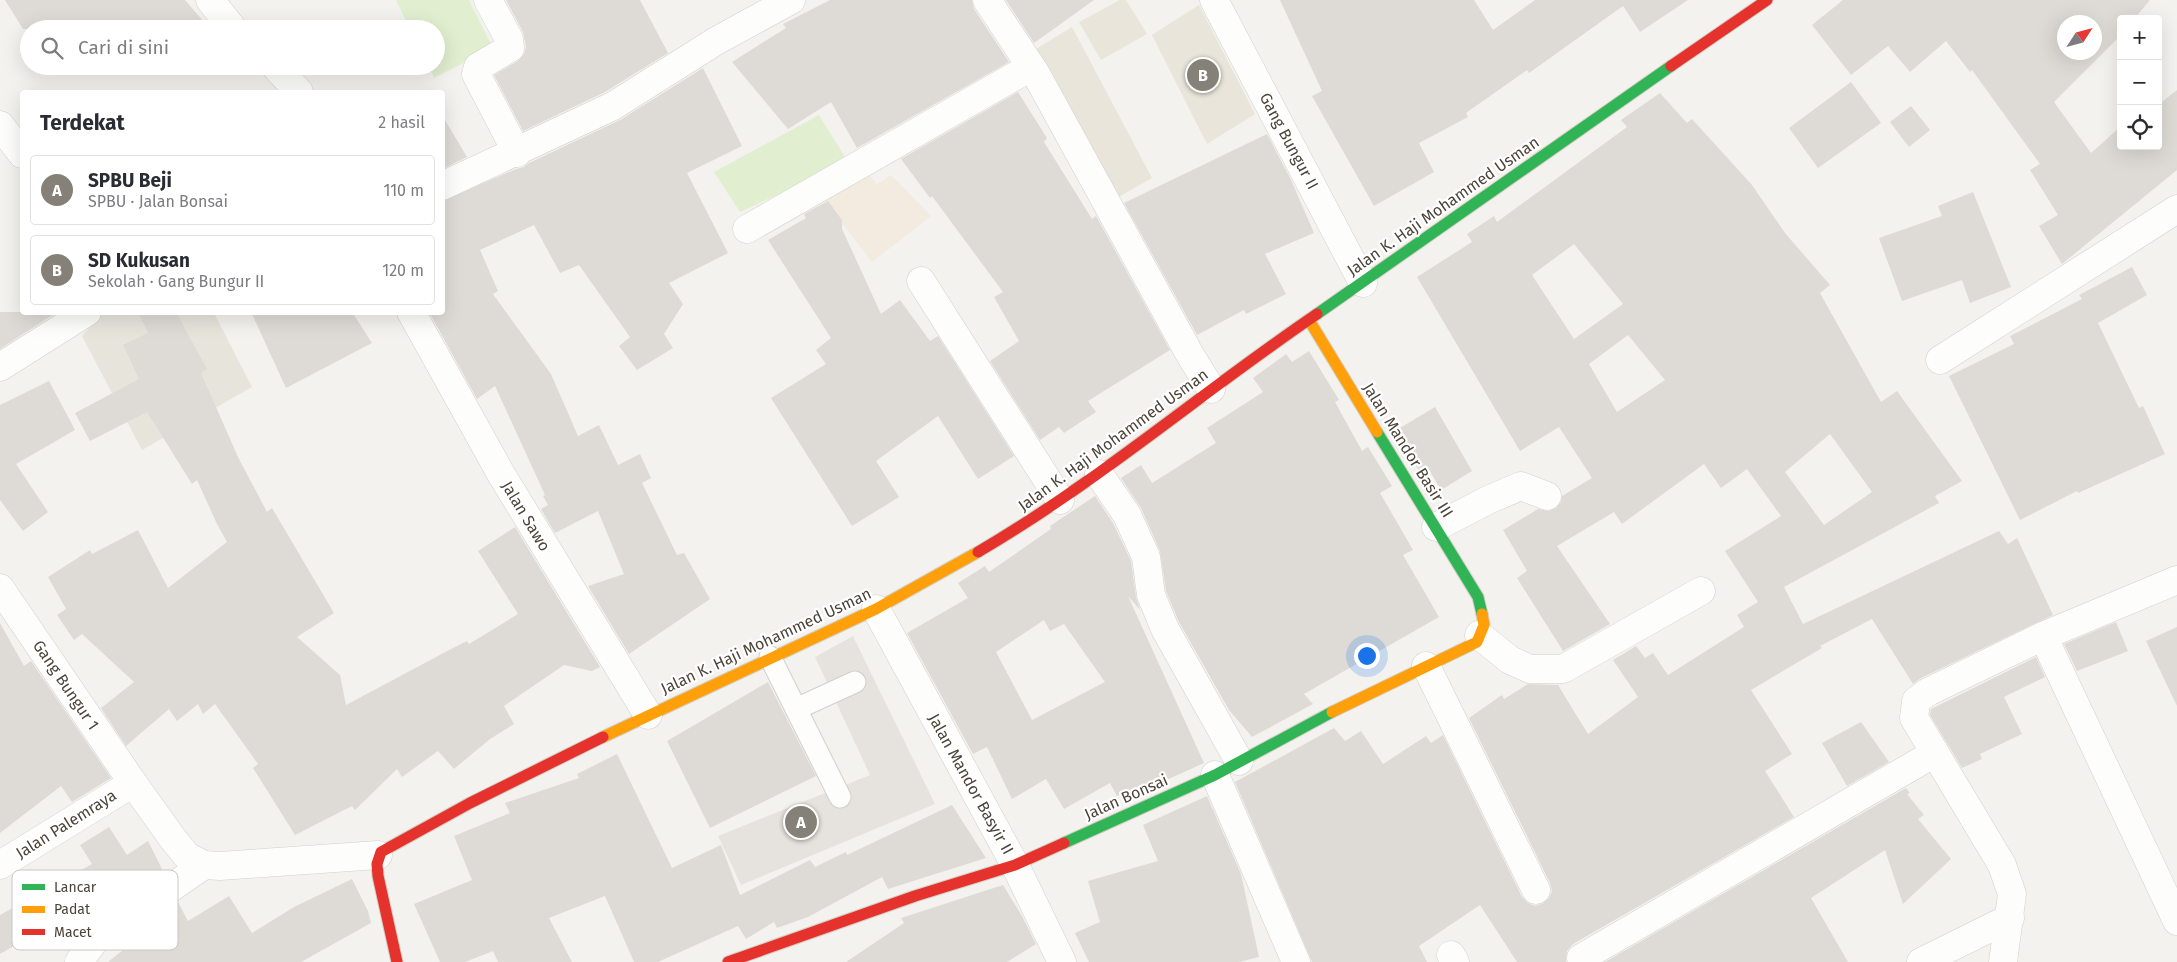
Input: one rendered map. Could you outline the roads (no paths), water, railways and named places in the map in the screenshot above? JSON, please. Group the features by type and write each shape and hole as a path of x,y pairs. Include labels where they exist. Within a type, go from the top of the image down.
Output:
{"street":[{"path":"210,0 226,20"},
{"path":"488,0 509,39 510,48 478,67 476,74 517,153"},
{"path":"445,185 517,153 613,106 716,41 791,0"},
{"path":"987,0 1031,68 1188,353 1211,389"},
{"name":"Gang Bungur II","path":"1214,0 1363,283"},
{"name":"Jalan K. Haji Mohammed Usman","path":"378,855 382,850 470,803 648,715 876,608 940,575 1016,530 1099,474 1211,389 1567,138 1767,0"},
{"path":"747,229 1031,68"},
{"path":"283,75 297,90"},
{"path":"0,125 20,151"},
{"path":"1940,360 2177,209"},
{"path":"921,281 1060,500"},
{"path":"0,367 82,315"},
{"name":"Jalan Sawo","path":"413,315 501,474 648,715"},
{"name":"Jalan Mandor Basir III","path":"1309,320 1478,597 1484,625 1480,636"},
{"path":"1099,474 1127,515 1146,557 1151,595 1165,629 1239,762"},
{"path":"1436,527 1488,500 1521,486 1546,496"},
{"path":"2003,962 2012,894 2002,865 1914,718 1916,701 1928,692 2044,636 2177,580"},
{"name":"Gang Bungur 1","path":"0,588 132,783 187,856 204,865"},
{"path":"1480,636 1510,660 1530,669 1563,669 1701,591"},
{"name":"Jalan Mandor Basyir II","path":"876,608 1015,865 1062,962"},
{"name":"Jalan Bonsai","path":"728,962 914,896 1015,865 1215,775 1323,716 1477,642 1480,636"},
{"path":"2044,636 2177,921"},
{"path":"1426,666 1536,890"},
{"path":"1581,958 1935,753"},
{"path":"1215,775 1296,962"},
{"name":"Jalan Palemraya","path":"0,865 132,783"},
{"path":"178,883 204,865 378,855 380,890 397,962"},
{"path":"1921,962 2010,918"},
{"path":"79,962 88,950"}],"lane":[{"path":"770,657 840,797"},
{"path":"796,709 855,682"}],"place":[{"name":"SD Kukusan","path":"1203,75"},
{"name":"SPBU Beji","path":"801,822"}]}
